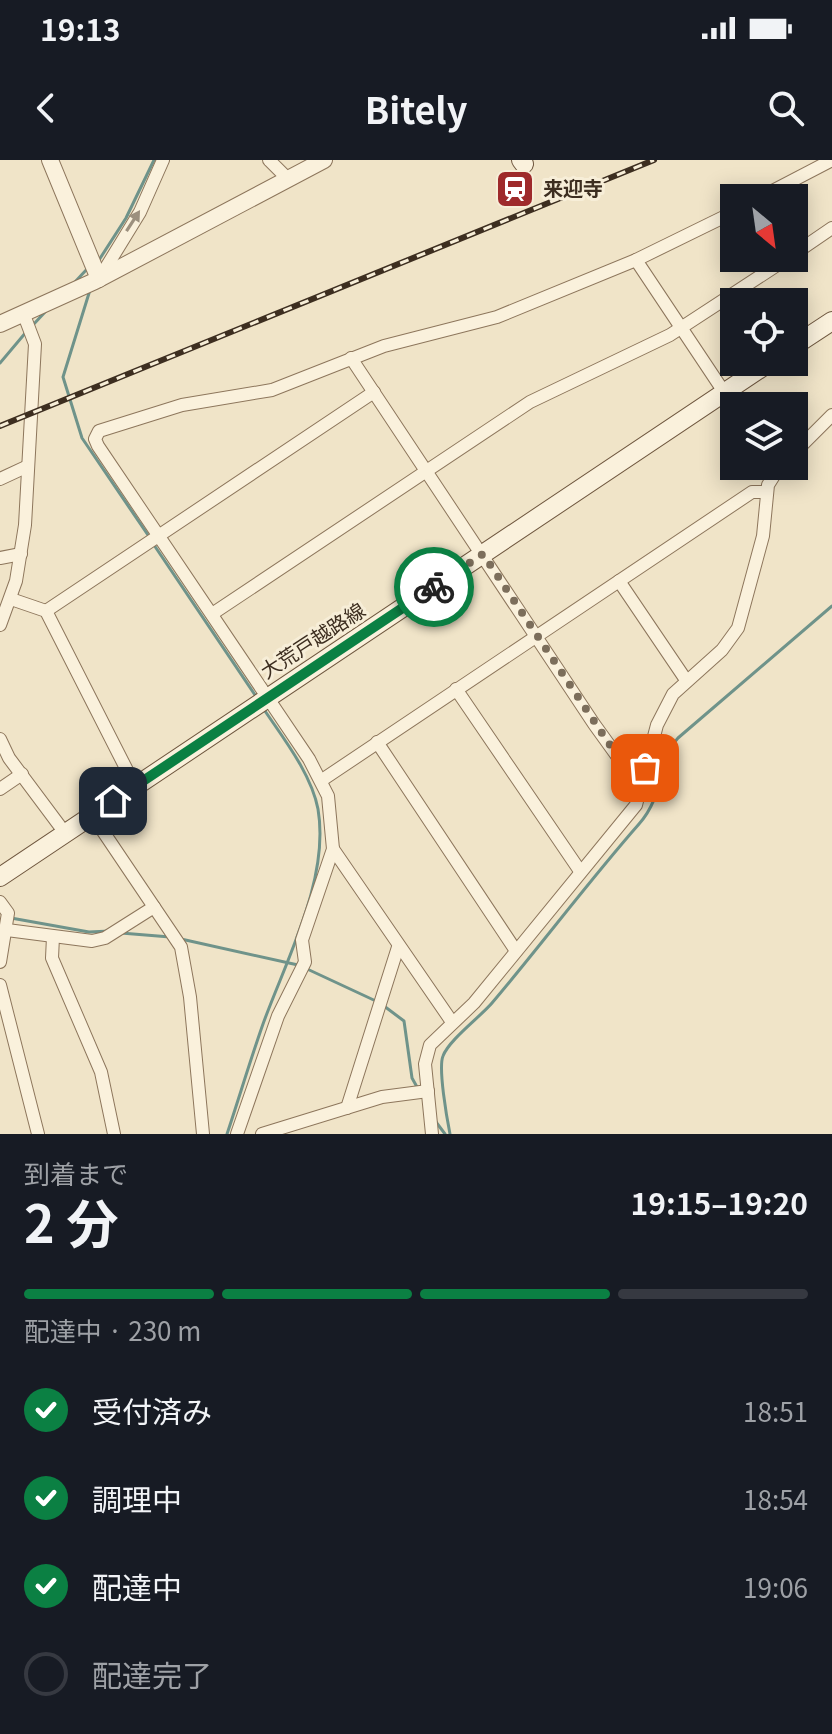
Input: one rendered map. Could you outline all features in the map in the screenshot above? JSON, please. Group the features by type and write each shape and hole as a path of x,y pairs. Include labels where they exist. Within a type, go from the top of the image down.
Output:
{"main road":[{"path":"808,337 832,321"},
{"name":"大荒戸越路線","path":"738,392 755,376"},
{"name":"大荒戸越路線","path":"0,877 483,554 720,406"}],"street":[{"path":"50,160 97,280"},
{"path":"97,280 140,212 163,160"},
{"path":"269,160 289,180"},
{"path":"0,324 97,280 324,160"},
{"path":"786,184 832,160"},
{"path":"237,1134 290,985 305,962 302,940 333,849 328,796 322,780 98,446 95,439 99,431 182,405 272,390 384,346 497,317 636,260 720,219"},
{"path":"808,244 832,228"},
{"path":"636,260 724,392"},
{"path":"212,614 530,402 681,329 767,272"},
{"path":"0,625 11,599 21,554 28,466 35,344 24,315"},
{"path":"351,358 620,760 644,778"},
{"path":"46,611 374,392"},
{"path":"808,439 832,415"},
{"path":"0,479 28,466"},
{"path":"432,1134 427,1053 430,1045 474,1003 636,805 657,725 673,694 722,650 738,628 760,551 767,492 772,480"},
{"path":"322,780 752,492 767,492"},
{"path":"0,558 21,554"},
{"path":"619,581 686,680"},
{"path":"11,599 46,611 135,786"},
{"path":"456,689 580,871"},
{"path":"0,739 65,833"},
{"path":"377,742 516,951"},
{"path":"0,789 22,774"},
{"path":"92,815 185,958 203,1134"},
{"path":"333,849 452,1022"},
{"path":"0,902 8,913 0,962"},
{"path":"7,930 92,941 105,938 154,907"},
{"path":"53,937 52,958 93,1046 114,1134"},
{"path":"347,1108 398,947"},
{"path":"0,985 38,1134"},
{"path":"262,1134 382,1097 428,1091"},
{"path":"305,1120 309,1134"}],"waterway":[{"path":"99,260 126,218 154,160"},
{"path":"74,283 88,268"},
{"path":"90,290 63,377 82,438 150,538"},
{"path":"32,326 46,311"},
{"path":"0,363 27,331"},
{"path":"154,545 257,698"},
{"path":"450,1134 442,1071 446,1050 492,1003 647,813 667,757 678,738 832,606"},
{"path":"227,1134 263,1024 304,919 318,863 320,836 314,796 295,756 263,708"},
{"path":"11,918 89,932 110,931"},
{"path":"121,933 170,937"},
{"path":"181,939 298,965"},
{"path":"305,968 378,1002"},
{"path":"384,1006 404,1021 412,1078 417,1087"},
{"path":"436,1122 445,1134"}],"railway":[{"path":"0,426 654,160"}],"way so far":[{"path":"434,587 483,554 620,760 644,778 645,768"}],"place":[{"name":"来迎寺","path":"515,189"}],"route":[{"path":"113,801 434,587"}]}
